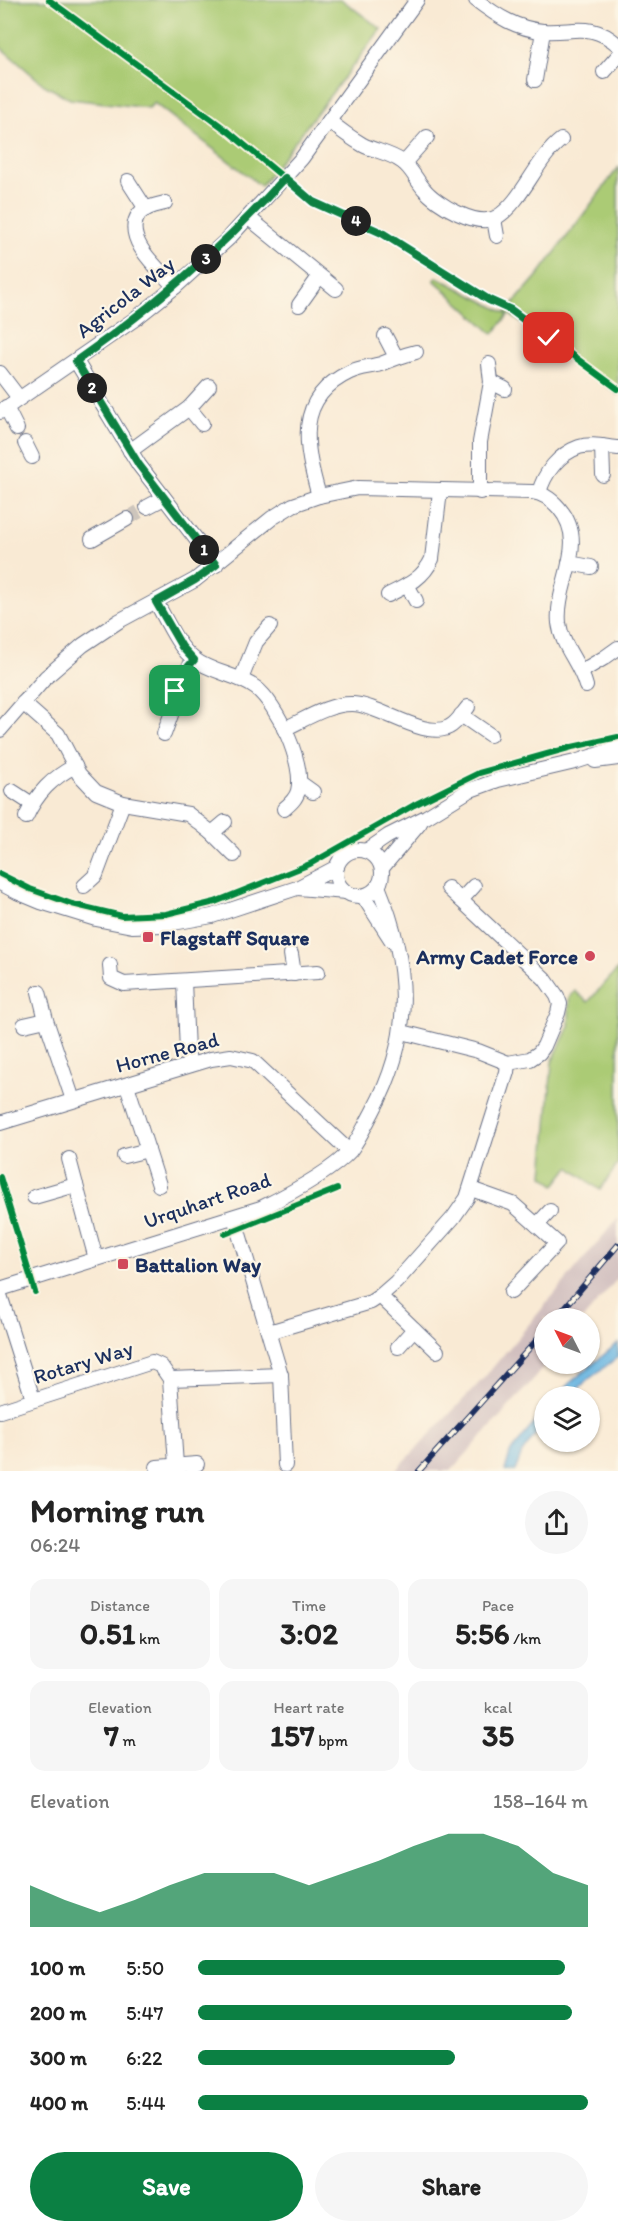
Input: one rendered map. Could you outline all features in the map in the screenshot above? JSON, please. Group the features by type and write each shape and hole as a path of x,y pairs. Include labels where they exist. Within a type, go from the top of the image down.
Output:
{"street":[{"name":"Agricola Way","path":"3,409 135,319 175,287 249,218 285,178 329,121 417,0"},
{"path":"477,0 492,5 514,25 543,31 586,28 600,32 618,45"},
{"path":"535,80 543,31"},
{"path":"604,72 618,56"},
{"path":"329,121 362,144 404,163 424,190 442,205 473,218 494,219 508,207 556,144 541,137"},
{"path":"404,163 427,137"},
{"path":"128,181 146,209"},
{"path":"165,202 146,209 140,214 136,221 136,238 145,254 175,287"},
{"path":"249,218 336,289"},
{"path":"494,219 497,236"},
{"path":"299,305 320,277"},
{"path":"385,336 396,357"},
{"path":"319,496 306,440 309,418 316,400 331,384 347,373 416,351"},
{"path":"76,361 130,451 216,565"},
{"path":"480,492 480,442 490,382 489,364"},
{"path":"0,372 19,398"},
{"path":"490,382 505,389"},
{"path":"130,451 189,408 208,387"},
{"path":"189,408 202,424"},
{"path":"3,409 17,429"},
{"path":"25,443 32,457"},
{"path":"539,493 545,474 573,450 580,447 602,446 618,448"},
{"path":"602,446 603,475"},
{"path":"0,730 46,677 83,645 119,621 195,580 272,518 293,505 319,496 358,488 539,493 550,500 561,511 571,528 573,550 563,586 559,622 567,649 582,671 585,686"},
{"path":"388,595 424,573 432,559 440,490"},
{"path":"147,507 164,498"},
{"path":"92,539 127,519"},
{"path":"570,563 591,567"},
{"path":"407,585 416,601"},
{"path":"156,602 182,647 194,660 241,679 264,694 284,729 296,759 299,782 295,798 284,809"},
{"path":"241,679 256,642 270,626"},
{"path":"582,671 618,648"},
{"path":"164,734 172,712 177,685 194,660"},
{"path":"23,703 58,734 84,781 96,792 123,803 188,814 234,855"},
{"path":"284,729 332,708 348,704 361,705 433,730 452,726 464,711 490,735"},
{"path":"346,892 339,883 338,867 340,861 352,852 366,851 388,836 482,785 617,750"},
{"path":"12,791 29,810 51,780 75,766"},
{"path":"299,782 312,792"},
{"path":"84,886 101,879 123,803"},
{"path":"382,868 426,817"},
{"path":"212,833 225,822"},
{"path":"297,888 346,892 356,896 363,896 374,891 378,886 382,868 379,861 366,851"},
{"path":"0,883 41,902 96,919 146,926 186,922 212,916 297,888 338,867"},
{"name":"Urquhart Road","path":"0,1289 261,1208 296,1190 350,1151 368,1122 388,1081 402,1032 403,987 392,919 378,886"},
{"path":"461,900 474,886"},
{"path":"402,1032 478,1051 508,1063 530,1059 539,1053 556,1022 560,1004 546,979 448,888"},
{"name":"Urquhart Road","path":"363,896 396,948"},
{"path":"291,954 294,974"},
{"path":"110,965 111,978 118,983 318,972"},
{"path":"184,981 187,1052 190,1065"},
{"path":"39,992 73,1100"},
{"path":"24,1025 46,1020"},
{"name":"Horne Road","path":"0,1123 190,1065 231,1056 253,1061 350,1151"},
{"path":"269,1332 362,1305 380,1296 448,1225 471,1189 506,1078 508,1063"},
{"path":"127,1085 159,1185"},
{"path":"124,1156 148,1150"},
{"path":"69,1159 96,1259"},
{"path":"34,1197 76,1185"},
{"path":"471,1189 513,1204 557,1243 511,1292"},
{"path":"537,1225 550,1211"},
{"path":"234,1217 281,1375 285,1465"},
{"path":"0,1295 33,1399"},
{"path":"380,1296 437,1351"},
{"path":"398,1347 414,1329"},
{"name":"Rotary Way","path":"0,1411 152,1362 161,1366 170,1379"},
{"path":"176,1465 170,1379 281,1375"},
{"path":"157,1467 197,1464"}],"shaded area":[{"path":"618,1218 618,1278 592,1308 543,1308"},
{"path":"534,1318 534,1374 538,1374 451,1471 395,1471 484,1378"}],"green space":[{"path":"0,0 342,0 381,29 261,186 154,103 149,108 70,99 44,85 0,47"},
{"path":"618,168 618,394 509,314 493,334 434,280 437,277 508,314 506,312 539,274"},
{"path":"618,969 618,1164 600,1190 569,1167 555,1185 543,1176 552,1062 569,1026 569,998 575,991 588,1002"}],"water":[{"path":"618,1343 618,1357 600,1371 600,1358"},
{"path":"581,1374 596,1374 581,1386 567,1386"},
{"path":"534,1423 534,1437 522,1453 515,1471 505,1471 510,1453"}],"tunnel":[{"path":"127,519 147,507"}],"railway":[{"path":"564,1308 618,1245"},
{"path":"419,1471 534,1343"}],"cycle path":[{"path":"49,0 229,132 313,202 382,233 489,300 511,310 618,389"},
{"path":"0,874 30,889 72,904 122,916 166,914 215,902 310,864 414,805 479,773 572,747 618,737"},
{"path":"0,1177 35,1292"},
{"path":"225,1234 337,1189"}],"place":[{"name":"Flagstaff Square","path":"148,937"},
{"name":"Army Cadet Force","path":"590,956"},
{"name":"Battalion Way","path":"123,1264"}],"route":[{"path":"175,691 182,674 194,660 182,647 156,602 216,565 139,465 76,361 175,287 229,238 285,178 313,202 382,233 489,300 511,310 549,338"}]}
